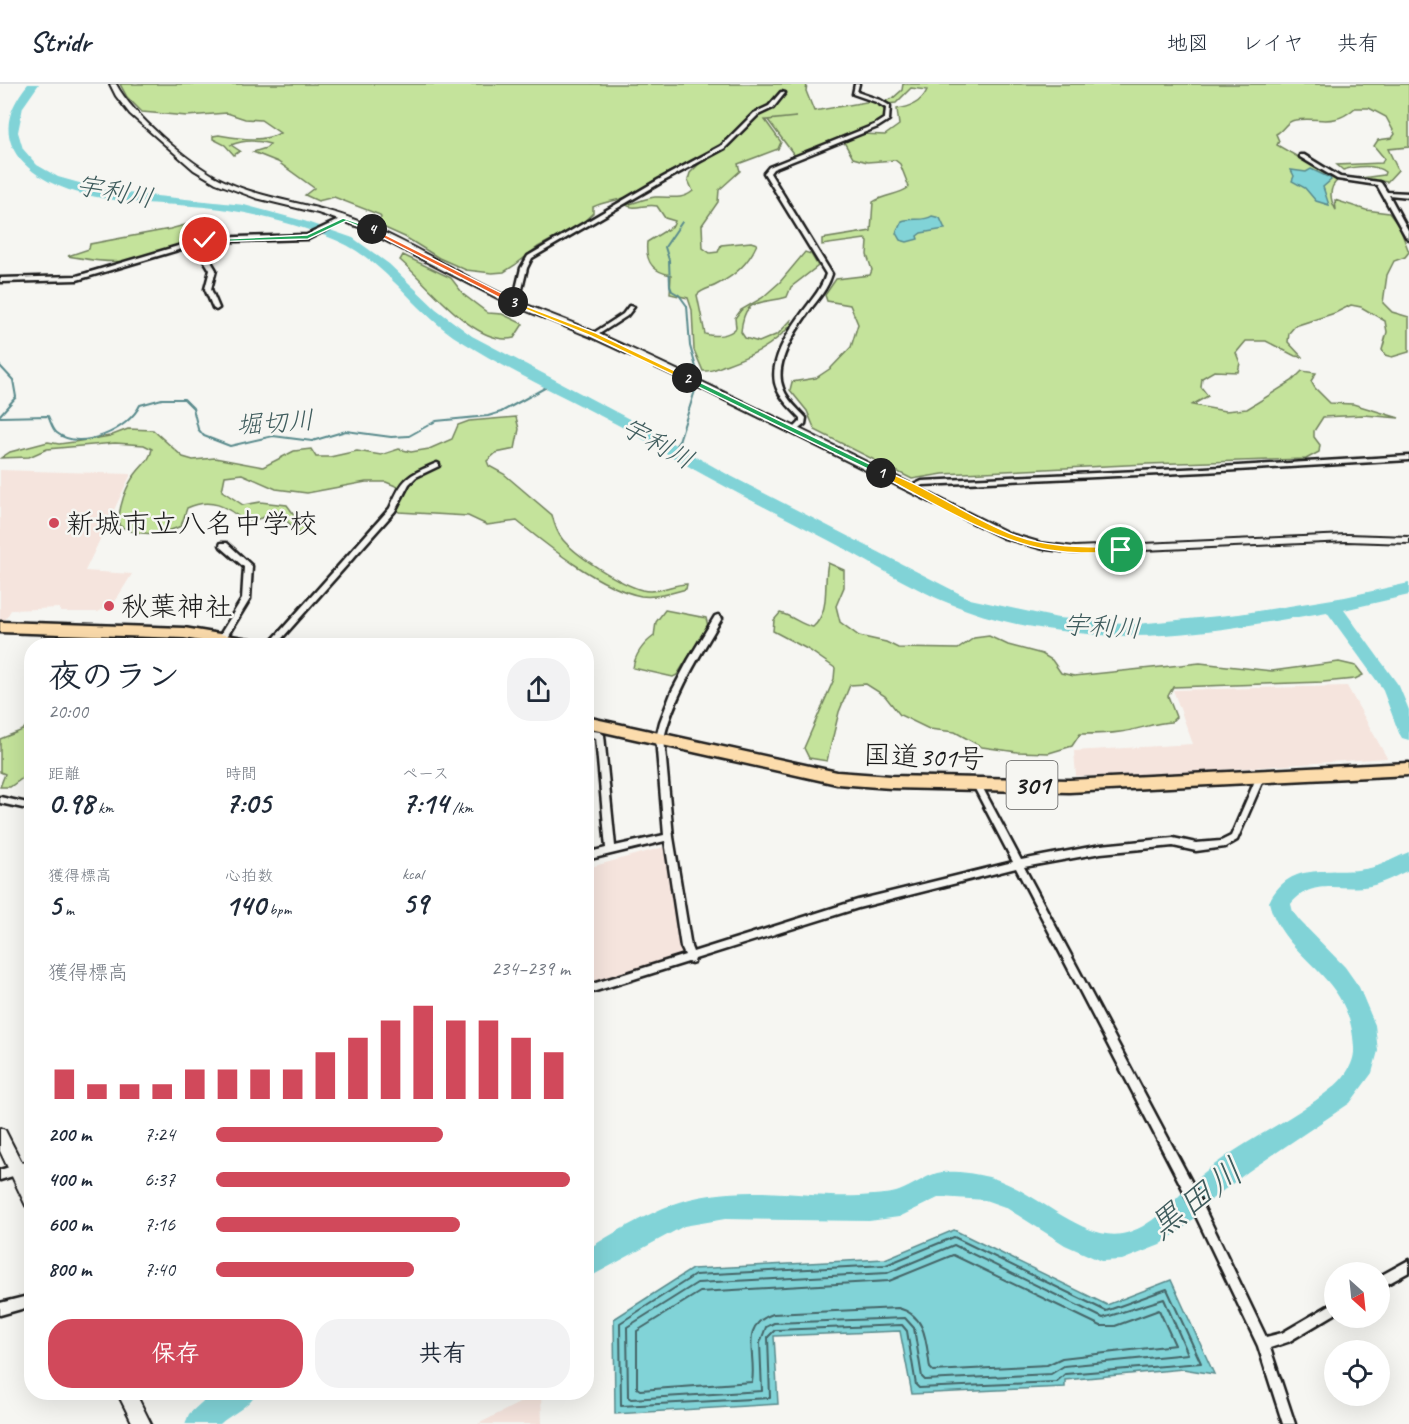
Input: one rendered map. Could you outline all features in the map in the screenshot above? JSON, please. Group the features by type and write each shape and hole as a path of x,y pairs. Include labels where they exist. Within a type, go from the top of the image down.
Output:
{"highway":[{"path":"0,627 157,631 222,638"},
{"name":"国道301号","path":"594,724 765,764 837,778 891,782 1069,786 1409,769"}],"street":[{"path":"113,84 132,113 197,168 219,181 259,196 345,219 385,236 510,301 594,335 693,381 1007,536 1042,546 1075,550 1347,538 1409,540"},
{"path":"795,430 803,423 803,418 781,391 778,382 779,369 785,348 793,332 824,286 829,274 767,173 771,168 876,126 887,119 886,105 855,93 856,84"},
{"path":"510,301 520,292 525,263 530,257 723,147 756,114 771,106 783,93"},
{"path":"1302,156 1339,178 1379,184 1409,237"},
{"path":"1385,193 1409,195"},
{"path":"0,280 77,278 196,242 310,236 345,219"},
{"path":"196,242 213,270 208,289 216,308"},
{"path":"594,335 625,315 631,306"},
{"path":"910,488 922,483 1409,458"},
{"path":"278,638 393,509 405,485 412,477 429,471 437,465"},
{"path":"222,638 246,599 248,566 224,545"},
{"path":"691,958 686,947 669,837 660,738 662,726 681,681 718,618"},
{"path":"594,734 600,735 611,850"},
{"path":"594,988 902,892 1019,864 1101,849 1173,842 1197,847 1222,844 1234,838 1260,778"},
{"path":"976,783 1188,1186 1263,1344 1289,1424"},
{"path":"0,800 24,805"},
{"path":"594,855 669,837"},
{"path":"0,1135 24,1185"},
{"path":"0,1175 24,1168"},
{"path":"1390,1276 1409,1266"},
{"path":"0,1309 24,1302"},
{"path":"1263,1344 1284,1338 1324,1314"},
{"path":"130,1400 141,1424"}],"shaded area":[{"name":"新城市立八名中学校","path":"0,470 131,474 85,571 132,574 114,603 98,612 60,612 60,608 11,610 5,620 0,620"},
{"path":"1347,686 1387,758 1134,776 1076,776 1074,751 1193,744 1173,690"},
{"path":"664,847 685,958 594,985 594,866"},
{"path":"525,1400 541,1400 542,1424 478,1424"}],"green space":[{"path":"120,84 807,84 806,91 814,111 872,101 883,106 886,117 874,126 795,156 768,120 796,117 765,120 781,142 778,149 738,164 740,171 719,190 718,202 702,225 703,248 710,253 718,252 721,245 751,242 757,244 746,263 736,272 697,295 705,334 722,335 733,331 736,328 735,318 741,310 762,298 780,282 805,252 811,254 818,266 791,287 787,297 761,302 750,307 743,320 741,332 745,338 759,342 778,334 791,320 792,324 784,332 754,354 714,370 703,371 694,350 692,310 688,298 670,294 671,275 664,274 655,268 647,255 647,242 673,226 675,221 665,218 657,206 629,207 626,205 652,198 679,197 688,194 693,191 688,180 690,173 699,164 680,167 639,192 593,207 593,213 581,224 538,247 504,272 466,270 376,224 375,222 381,218 380,215 334,197 318,201 305,195 314,188 278,162 253,152 266,148 270,144 250,141 236,143 231,145 240,151 234,155 225,145 213,139 213,136 219,135 258,139 280,133 261,120 245,119 227,113 187,116 142,112 127,97"},
{"path":"903,84 1409,84 1409,147 1388,149 1398,170 1387,182 1361,178 1384,175 1385,172 1381,169 1359,167 1343,170 1337,165 1382,163 1384,158 1374,146 1378,140 1392,138 1395,134 1386,117 1369,108 1355,108 1332,120 1292,121 1276,134 1279,141 1277,145 1338,180 1331,194 1336,210 1335,200 1366,210 1389,213 1399,226 1409,252 1405,257 1394,261 1387,275 1383,303 1392,312 1409,317 1409,352 1392,357 1385,355 1382,350 1387,332 1385,321 1361,307 1351,305 1335,313 1295,326 1289,333 1288,342 1302,357 1295,356 1266,341 1246,341 1236,353 1240,363 1238,372 1214,371 1202,378 1201,387 1208,396 1192,405 1225,411 1247,409 1292,381 1302,371 1316,373 1311,381 1330,403 1353,404 1399,418 1364,415 1323,417 1314,431 1314,437 1320,445 1319,452 1306,459 943,474 912,479 815,430 807,411 790,390 792,382 816,378 831,368 851,347 858,324 850,305 827,301 825,295 836,279 870,275 872,270 867,255 868,242 865,239 822,245 822,239 871,231 873,202 909,187 900,164 895,160 867,162 853,158 844,142 862,134 885,135 899,125 897,109 915,104 927,90 911,88 896,103 887,104 884,101 893,98 902,90"},
{"path":"215,217 194,231 194,234 203,239 144,257 111,261 68,256 89,249 90,244 170,229"},
{"path":"403,255 451,278 464,295 488,313 502,314 523,324 514,338 499,338 468,324 400,260"},
{"path":"516,417 519,429 515,449 496,453 487,461 489,466 504,474 552,515 557,531 563,540 600,569 642,590 654,591 687,584 686,589 652,596 625,592 592,576 517,521 487,525 468,516 399,512 393,502 398,487 386,482 366,482 307,493 276,489 242,474 225,476 222,491 243,505 260,502 287,505 307,532 301,536 285,519 276,514 245,522 225,508 203,503 187,508 181,526 158,533 141,533 119,525 120,511 129,483 148,459 152,449 144,445 115,443 47,449 29,457 1,458 10,452 48,442 59,444 74,442 110,436 128,429 153,430 183,457 193,460 215,458 263,467 294,451 311,449 316,457 330,457 357,451 381,455 399,449 411,452 429,449 452,439 458,425 469,421"},
{"path":"828,563 844,570 844,587 836,606 840,622 859,636 886,642 898,648 958,649 974,638 989,636 1008,645 1042,654 1052,660 1061,673 1074,676 1200,663 1272,671 1339,662 1356,666 1363,675 1355,679 1323,682 1173,687 1168,696 1176,717 1171,722 1115,733 1080,734 1072,746 1049,753 1017,752 982,747 955,732 929,729 900,715 885,696 866,684 850,685 839,712 827,761 809,758 804,748 834,679 835,668 809,650 773,631 774,620 780,613 813,627 819,621 824,605"},
{"path":"665,610 706,618 708,626 677,675 673,677 633,668 640,650 654,636 656,622"},
{"path":"23,730 24,777 10,787 0,787 5,774 0,772 0,739"}],"water":[{"path":"1311,169 1331,180 1323,187 1329,205 1316,201 1305,188 1292,181 1294,176 1291,170 1306,172"},
{"path":"932,216 940,218 945,229 921,233 917,236 918,239 907,242 900,240 896,233 902,221 925,219"},
{"path":"954,1230 1107,1305 1171,1280 1214,1374 1183,1369 1065,1380 1065,1387 912,1394 900,1331 774,1336 778,1404 615,1414 614,1319 692,1269 885,1259"}],"waterway":[{"name":"宇利川","path":"34,84 22,99 14,115 12,132 18,150 33,167 54,180 79,189 108,194 216,204 244,209 300,223 349,241 384,266 431,312 467,339 627,424 719,477 964,603 1020,618 1058,625 1137,630 1178,628 1239,620 1345,603 1409,589"},
{"path":"673,449 679,441 699,378 690,346 687,306 670,286 669,260 665,247 682,222"},
{"name":"堀切川","path":"0,366 13,380 16,397 0,415"},
{"name":"堀切川","path":"0,417 48,416 57,433 67,438 91,439 126,422 140,405 162,399 184,399 193,408 198,429 204,436 230,446 273,436 312,441 346,431 391,437 409,436 436,421 488,416 501,412 552,384"},
{"name":"黒田川","path":"1332,606 1390,686 1409,733"},
{"name":"黒田川","path":"594,1261 681,1214 725,1206 869,1208 899,1204 939,1185 985,1188 1012,1197 1074,1236 1101,1248 1122,1247 1151,1236 1178,1216 1203,1190 1240,1162 1342,1095 1360,1073 1366,1051 1363,1025 1351,994 1337,974 1292,928 1283,915 1280,902 1290,890 1310,879 1370,877 1409,861"},
{"name":"黒田川","path":"199,1424 227,1400"}],"place":[{"name":"新城市立八名中学校","path":"54,523"},
{"name":"秋葉神社","path":"109,606"}],"route":[{"path":"205,240 308,237 345,219 385,236 510,301 594,335 839,451 1007,536 1042,546 1075,550 1121,550"}]}
